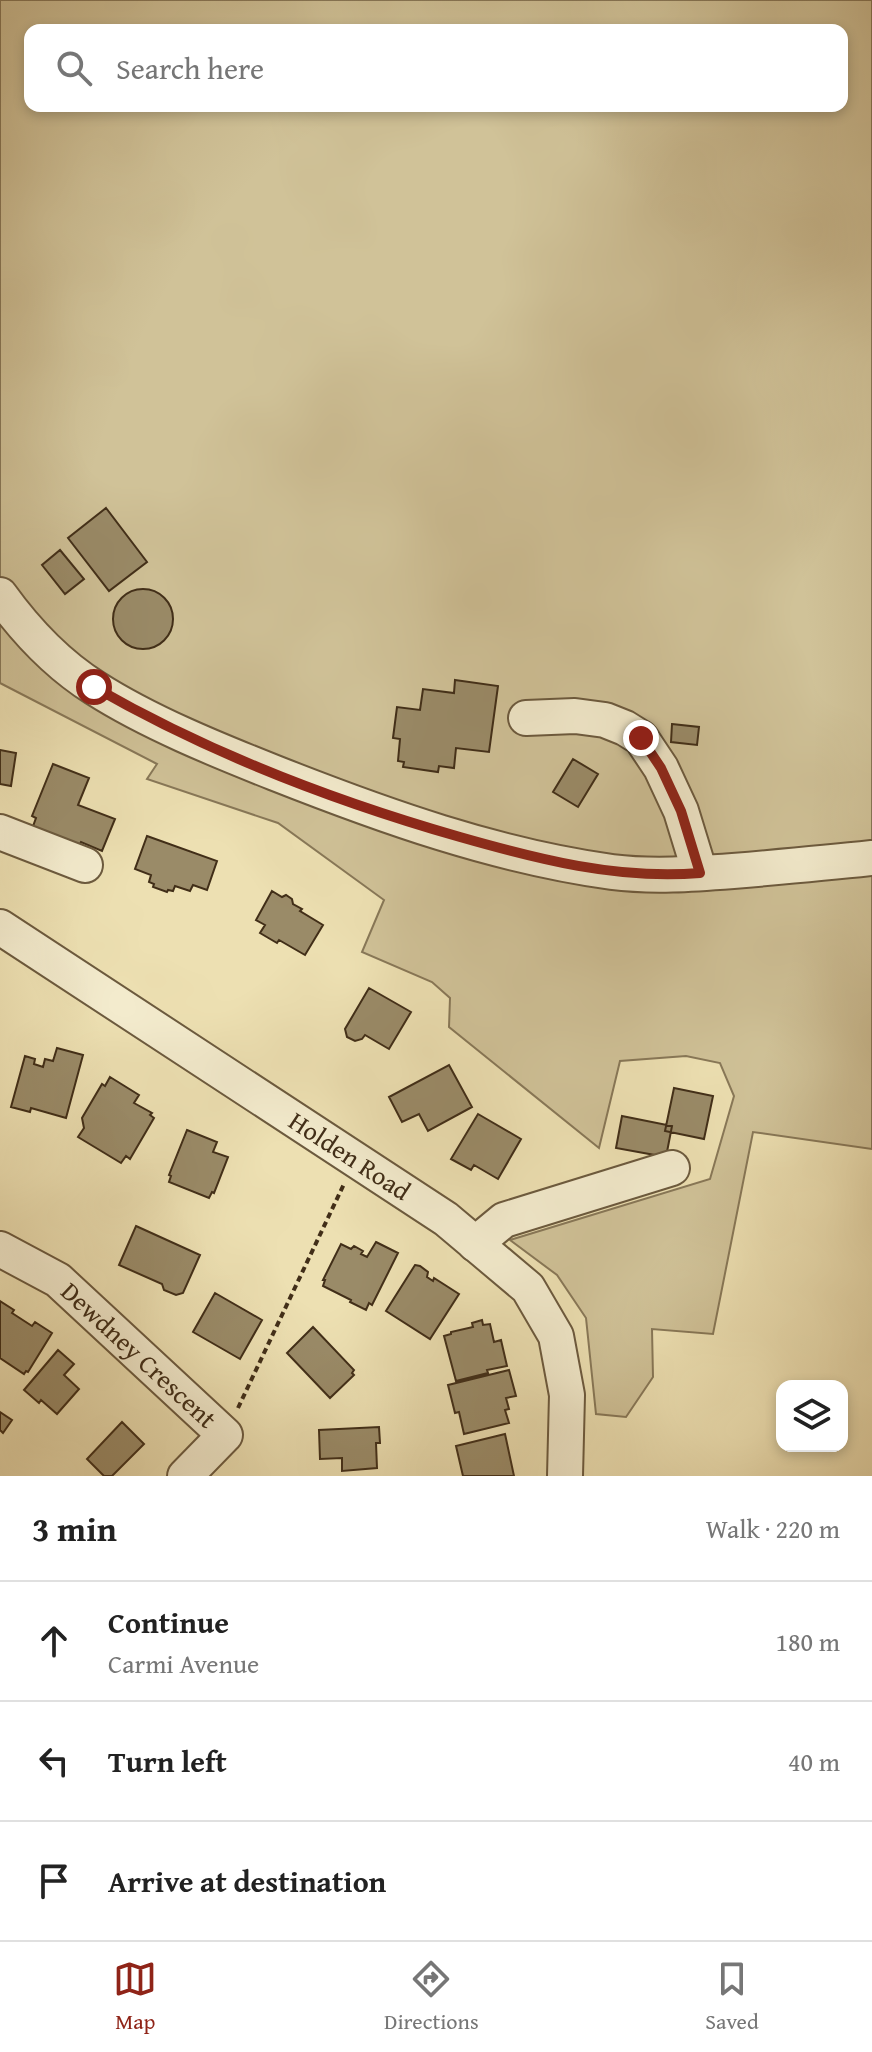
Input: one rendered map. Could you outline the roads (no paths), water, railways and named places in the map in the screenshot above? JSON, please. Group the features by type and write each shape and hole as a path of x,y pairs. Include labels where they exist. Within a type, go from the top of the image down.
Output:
{"street":[{"path":"0,595 33,635 60,661 94,687 132,709 303,784 417,825 493,847 613,872 675,875 872,858"},
{"path":"526,718 575,716 605,720 641,738 661,768 681,811 700,873"},
{"path":"0,832 85,865"},
{"name":"Holden Road","path":"0,927 446,1219 528,1288 556,1336 567,1395 565,1476"},
{"path":"475,1244 504,1220 672,1168"},
{"name":"Dewdney Crescent","path":"0,1249 58,1280 225,1435 185,1476"}]}
